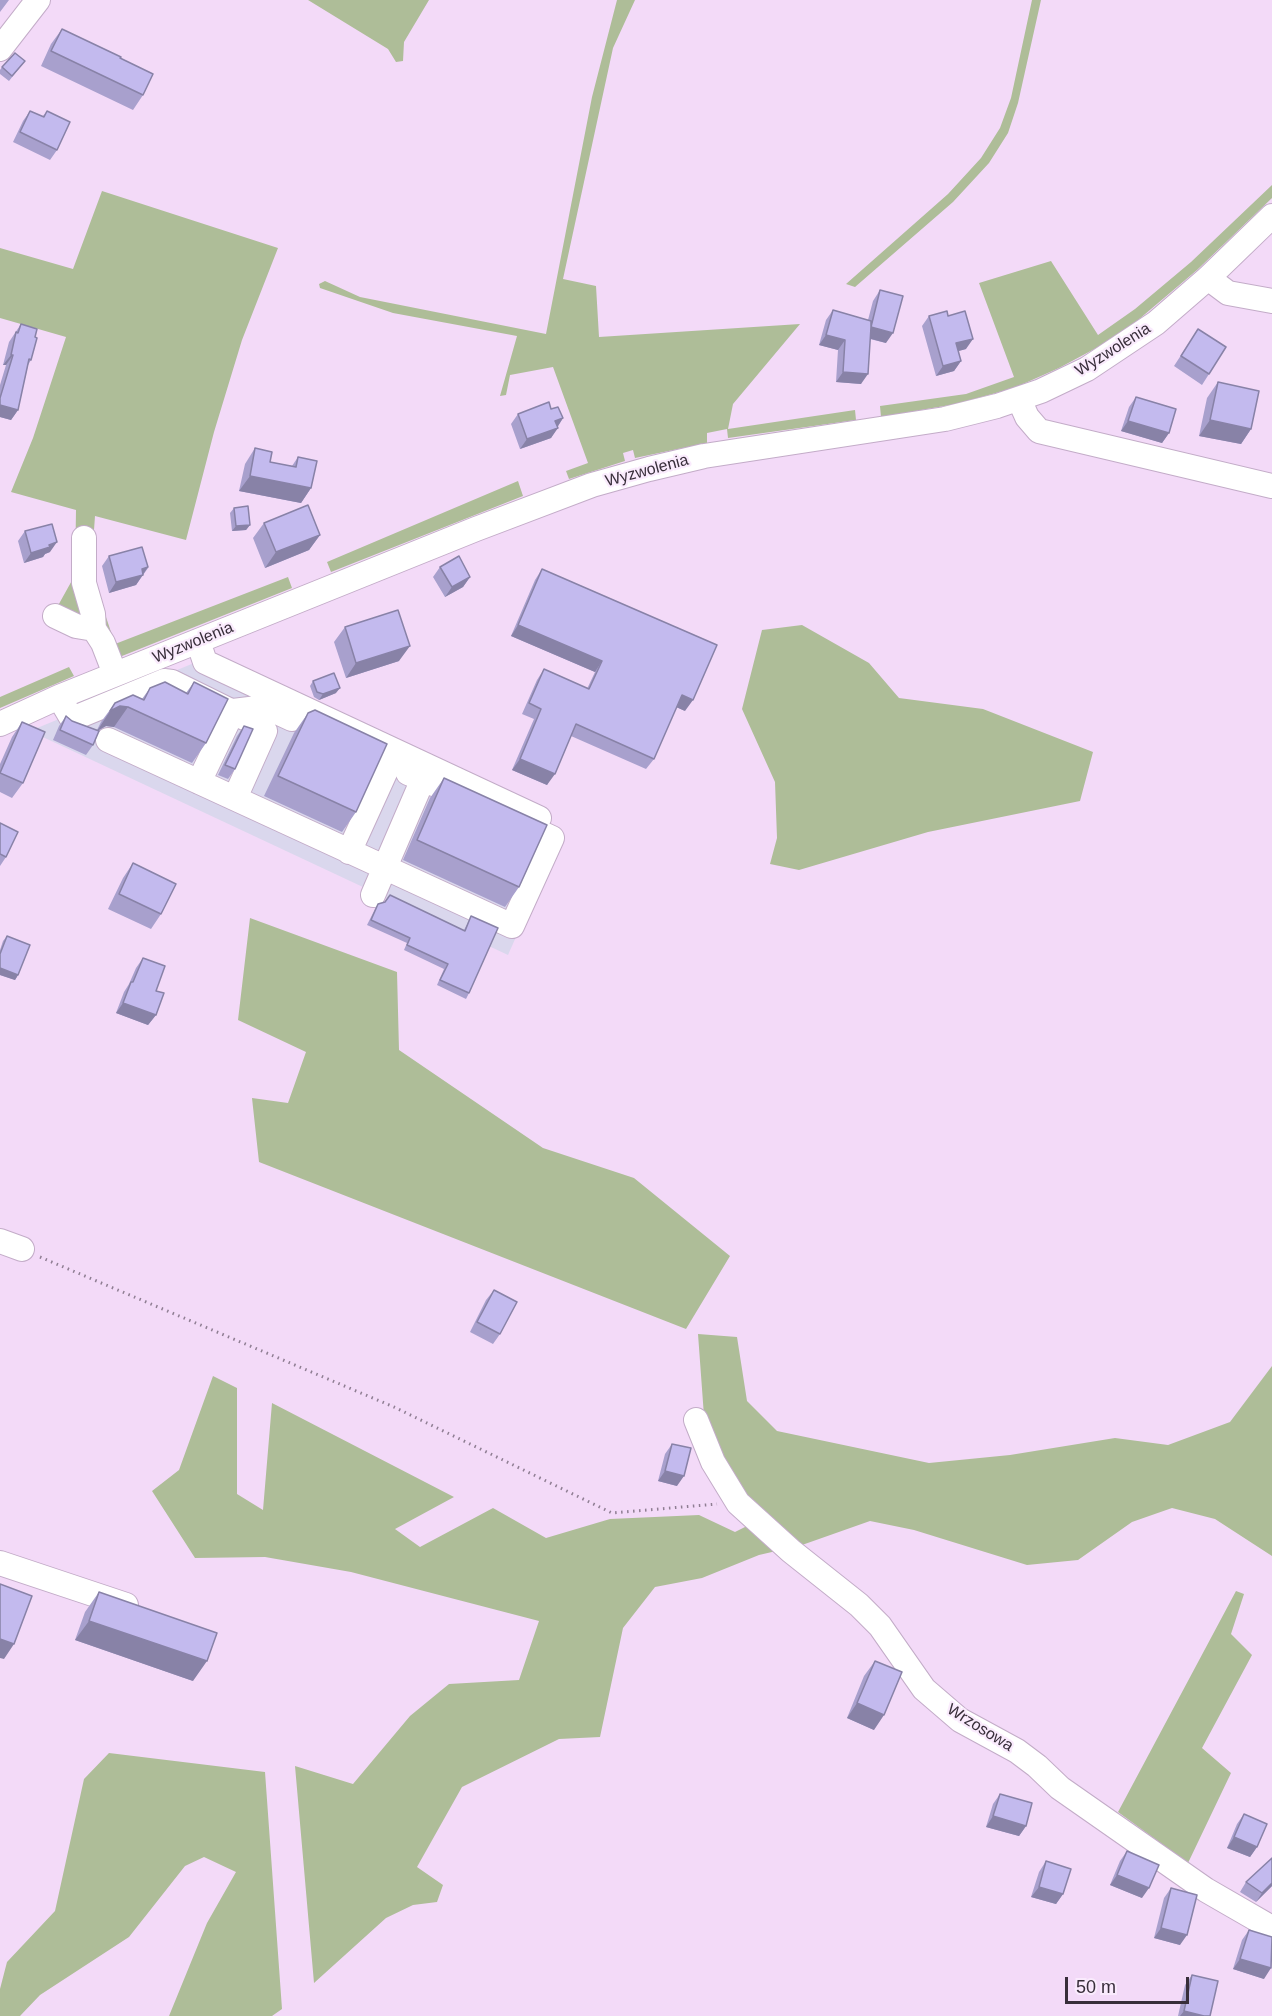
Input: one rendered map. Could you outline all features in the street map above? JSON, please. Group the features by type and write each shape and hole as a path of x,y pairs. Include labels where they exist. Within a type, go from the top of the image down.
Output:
{"street":[{"path":"0,49 38,0"},
{"name":"Wyzwolenia","path":"0,724 115,674 201,652 524,510 621,476 676,462 726,453 945,419 1019,399 1062,381 1111,354 1156,323 1208,278 1272,216"},
{"path":"1208,278 1228,293 1272,301"},
{"path":"1019,399 1027,417 1039,432 1272,486"},
{"path":"84,538 84,583 93,614 94,629 103,644 115,674"},
{"path":"55,616 76,626 94,629"},
{"path":"194,692 202,675 201,652 561,828"},
{"path":"60,697 72,719 164,681 180,685 261,726 265,731 235,798"},
{"path":"108,740 512,926 552,838 266,707 233,711"},
{"path":"199,782 233,711"},
{"path":"349,852 389,764"},
{"path":"373,895 423,779"},
{"name":"Wrzosowa","path":"696,1420 712,1462 738,1503 791,1551 859,1605 880,1626 924,1689 960,1720 1017,1751 1060,1788 1186,1876 1272,1928"},
{"path":"0,1563 145,1612"}],"path":[{"path":"11,1245 394,1407 612,1512 738,1503"}],"shaded area":[{"path":"194,663 561,835 508,955 30,731"}],"green space":[{"path":"308,0 429,0 404,42 403,61 396,62 388,49"},
{"path":"617,0 635,0 613,48 563,279 596,286 599,337 800,324 733,404 728,429 855,410 856,420 728,438 727,429 707,433 707,443 635,458 633,450 623,453 625,461 569,479 566,471 588,463 553,367 510,375 506,395 500,396 517,336 393,313 320,288 319,284 325,281 360,297 546,334 592,97"},
{"path":"1032,0 1041,0 1018,103 1008,133 989,163 953,202 855,287 846,284 948,194 981,158 1000,128 1011,98"},
{"path":"1272,185 1272,198 1197,270 1131,326 1100,346 1014,388 956,404 881,417 880,406 966,394 1014,377 979,283 1051,261 1098,335 1135,309 1191,262"},
{"path":"102,191 278,248 242,340 214,432 186,540 95,516 94,530 78,529 82,619 55,611 75,575 76,510 11,492 33,438 66,337 0,318 0,248 73,269"},
{"path":"518,481 523,496 331,572 327,562"},
{"path":"91,572 115,644 288,577 292,588 117,658 111,653"},
{"path":"802,625 869,663 899,698 983,709 1093,752 1080,801 928,832 799,870 770,864 777,838 775,782 742,709 762,630"},
{"path":"69,667 74,676 0,708 0,697"},
{"path":"250,918 397,972 399,1050 543,1148 634,1178 730,1256 686,1329 259,1162 252,1098 288,1103 306,1052 238,1020"},
{"path":"698,1334 737,1337 747,1401 777,1431 929,1463 1010,1455 1115,1438 1168,1445 1230,1422 1272,1366 1272,1556 1215,1519 1172,1508 1132,1522 1078,1560 1027,1565 914,1530 870,1521 802,1545 759,1555 702,1578 655,1587 623,1628 600,1737 559,1739 462,1787 417,1867 443,1885 437,1902 413,1905 386,1918 314,1983 295,1766 353,1784 410,1716 449,1684 519,1680 539,1621 351,1572 265,1557 195,1558 152,1491 179,1470 213,1376 237,1388 237,1494 263,1510 272,1403 454,1497 395,1529 420,1547 493,1508 546,1538 610,1519 699,1515 735,1532 767,1516 740,1493 704,1416"},
{"path":"1236,1591 1244,1594 1231,1634 1252,1655 1202,1748 1231,1773 1188,1863 1118,1812"},
{"path":"109,1753 265,1772 282,2009 272,2016 169,2016 207,1923 236,1872 204,1857 185,1866 129,1937 40,1995 20,2016 0,2016 0,1989 7,1962 55,1911 84,1779"}],"building":[{"path":"62,29 153,74 143,95 51,51"},
{"path":"15,53 25,61 12,76 2,67"},
{"path":"30,111 44,117 47,111 70,122 57,150 20,132"},
{"path":"880,290 903,296 893,333 871,327"},
{"path":"833,310 871,321 868,374 843,372 845,340 826,335"},
{"path":"947,311 948,316 965,311 973,339 956,343 961,361 943,366 929,316"},
{"path":"21,324 37,329 35,337 37,338 31,360 29,359 18,410 0,405 0,398 13,355 11,355 16,332 18,333"},
{"path":"1198,329 1226,347 1209,374 1181,356"},
{"path":"1218,382 1259,391 1251,429 1210,420"},
{"path":"1136,397 1176,409 1169,433 1128,421"},
{"path":"549,402 551,409 558,407 563,418 555,421 558,428 527,439 518,414"},
{"path":"255,448 272,452 270,462 296,467 298,457 317,461 311,488 250,476"},
{"path":"308,505 320,535 276,552 264,523"},
{"path":"248,506 250,525 236,526 234,508"},
{"path":"52,524 57,542 49,545 50,547 31,553 25,531"},
{"path":"142,547 148,567 142,569 143,575 116,582 109,556"},
{"path":"459,556 470,577 452,587 440,567"},
{"path":"542,569 717,645 693,700 682,695 654,759 576,724 555,774 520,759 541,709 529,703 544,669 589,689 602,661 518,625"},
{"path":"398,610 410,646 356,663 345,627"},
{"path":"334,673 340,688 323,694 317,692 313,681"},
{"path":"165,682 188,694 194,682 228,699 206,743 128,707 120,706 110,711 115,703 133,695 144,700 150,688"},
{"path":"315,710 387,744 356,812 278,776 308,713"},
{"path":"66,716 72,721 99,731 93,745 60,730"},
{"path":"22,722 45,732 23,783 0,773"},
{"path":"244,726 253,729 235,769 225,765"},
{"path":"444,778 547,825 519,887 417,840"},
{"path":"0,823 18,832 6,857 0,854"},
{"path":"133,863 176,884 161,914 119,894"},
{"path":"390,895 465,931 471,916 498,928 469,993 440,980 448,964 407,945 410,938 371,920 378,904 385,902"},
{"path":"7,936 30,945 18,975 0,968 0,954"},
{"path":"143,958 165,966 156,991 164,993 156,1015 123,1003"},
{"path":"494,1290 517,1302 500,1334 477,1322"},
{"path":"672,1444 691,1448 684,1476 665,1471"},
{"path":"0,1584 32,1596 14,1644 0,1639"},
{"path":"99,1592 217,1633 207,1661 89,1621"},
{"path":"875,1661 902,1672 884,1715 857,1703"},
{"path":"1000,1794 1032,1803 1026,1826 993,1816"},
{"path":"1244,1814 1267,1824 1257,1847 1234,1837"},
{"path":"1127,1851 1159,1865 1149,1888 1117,1875"},
{"path":"1272,1858 1272,1883 1262,1893 1246,1882"},
{"path":"1046,1861 1071,1869 1063,1894 1039,1887"},
{"path":"1171,1888 1197,1895 1187,1935 1161,1928"},
{"path":"1249,1930 1272,1937 1271,1968 1240,1959"},
{"path":"1192,1975 1218,1981 1210,2016 1184,2011"}]}
